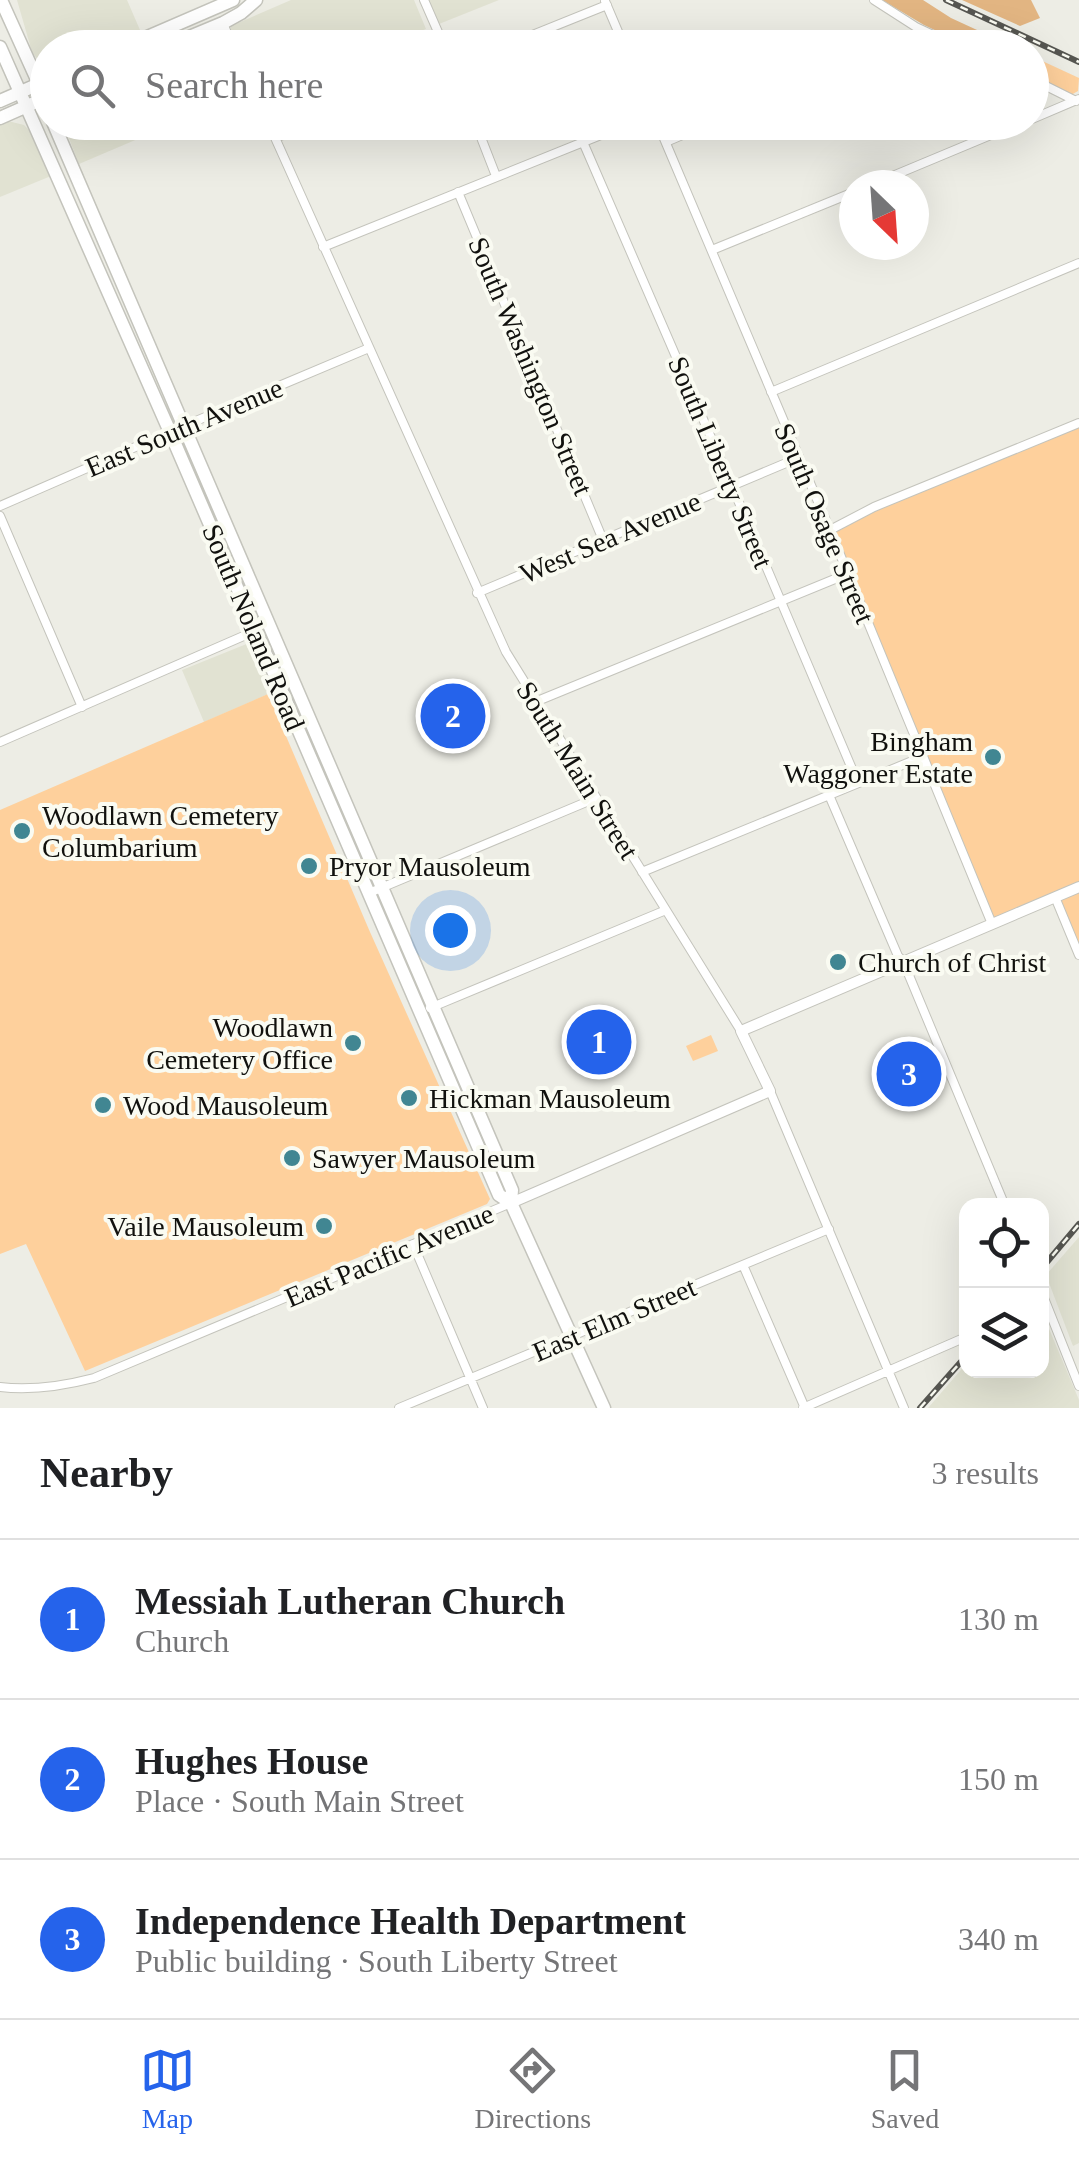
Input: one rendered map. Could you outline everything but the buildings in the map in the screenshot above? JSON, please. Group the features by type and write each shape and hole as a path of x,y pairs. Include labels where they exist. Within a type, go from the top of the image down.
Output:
{"main road":[{"path":"160,30 215,4 254,1"},
{"path":"206,30 241,13 254,1"},
{"path":"4,4 30,56"},
{"name":"South Noland Road","path":"0,46 30,113"},
{"path":"0,101 30,88"},
{"path":"0,118 30,105"},
{"name":"South Noland Road","path":"43,140 176,430 376,891 434,1006 512,1190 511,1203 604,1408"},
{"name":"South Noland Road","path":"60,140 176,430"},
{"name":"South Noland Road","path":"376,891 419,1013 499,1195 511,1203"}],"street":[{"path":"424,0 437,30"},
{"path":"874,0 922,30"},
{"path":"541,30 606,2 618,30"},
{"path":"223,23 226,30"},
{"path":"1049,87 1078,100"},
{"path":"1049,112 1078,100"},
{"name":"South Main Street","path":"276,140 506,652 741,1031 904,1408"},
{"path":"482,140 496,176"},
{"path":"323,247 588,140"},
{"path":"666,142 671,140"},
{"path":"907,170 979,140"},
{"name":"South Liberty Street","path":"583,142 858,783"},
{"name":"South Osage Street","path":"666,142 992,924"},
{"name":"South Washington Street","path":"458,192 604,540"},
{"path":"712,250 839,198"},
{"path":"771,392 1079,263"},
{"name":"East South Avenue","path":"0,506 369,348"},
{"path":"830,530 1079,423"},
{"name":"West Sea Avenue","path":"477,593 798,458"},
{"path":"0,516 82,707"},
{"path":"536,702 847,574"},
{"path":"0,742 262,628"},
{"path":"642,872 922,757"},
{"path":"829,795 1002,1198"},
{"path":"376,891 596,798"},
{"path":"741,1031 1079,887"},
{"path":"1055,898 1079,954"},
{"path":"419,1013 666,910"},
{"name":"East Pacific Avenue","path":"0,1388 67,1385 94,1378 770,1092"},
{"name":"East Elm Street","path":"399,1408 829,1229"},
{"path":"413,1244 483,1408"},
{"path":"743,1265 804,1408 959,1340"},
{"path":"1049,1317 1079,1386"}],"shaded area":[{"path":"17,0 127,0 140,30 30,30 30,45"},
{"path":"291,0 414,0 426,29 231,30 231,26"},
{"path":"428,0 499,0 439,24"},
{"path":"882,0 923,0 977,30 935,30"},
{"path":"962,0 1031,0 1040,18 1020,26"},
{"path":"1049,64 1079,78 1078,91 1071,95 1049,83"},
{"path":"0,123 24,125 30,131 30,140 35,140 51,176 0,197"},
{"path":"70,140 135,140 79,164"},
{"path":"1079,423 1079,955 1055,898 992,924 830,530 874,507"},
{"path":"249,643 273,692 204,722 182,670"},
{"path":"268,694 490,1199 487,1204 85,1371 26,1244 0,1254 0,810"},
{"path":"711,1035 718,1051 693,1061 686,1046"},
{"path":"1079,1237 1079,1343 1073,1346 1049,1283 1049,1272"},
{"path":"1049,1329 1079,1400 1079,1408 928,1408 959,1372 959,1378 1049,1378"}],"railway":[{"path":"946,0 1010,30"},
{"path":"1049,48 1079,62"},
{"path":"1049,1260 1079,1224"},
{"path":"920,1408 959,1364"}],"place":[{"name":"Hughes House","path":"453,716"},
{"name":"Bingham Waggoner Estate","path":"993,757"},
{"name":"Woodlawn Cemetery Columbarium","path":"22,831"},
{"name":"Pryor Mausoleum","path":"309,866"},
{"name":"Church of Christ","path":"838,962"},
{"name":"Messiah Lutheran Church","path":"599,1042"},
{"name":"Woodlawn Cemetery Office","path":"353,1043"},
{"name":"Independence Health Department","path":"909,1074"},
{"name":"Hickman Mausoleum","path":"409,1098"},
{"name":"Wood Mausoleum","path":"103,1105"},
{"name":"Sawyer Mausoleum","path":"292,1158"},
{"name":"Vaile Mausoleum","path":"324,1226"}]}
